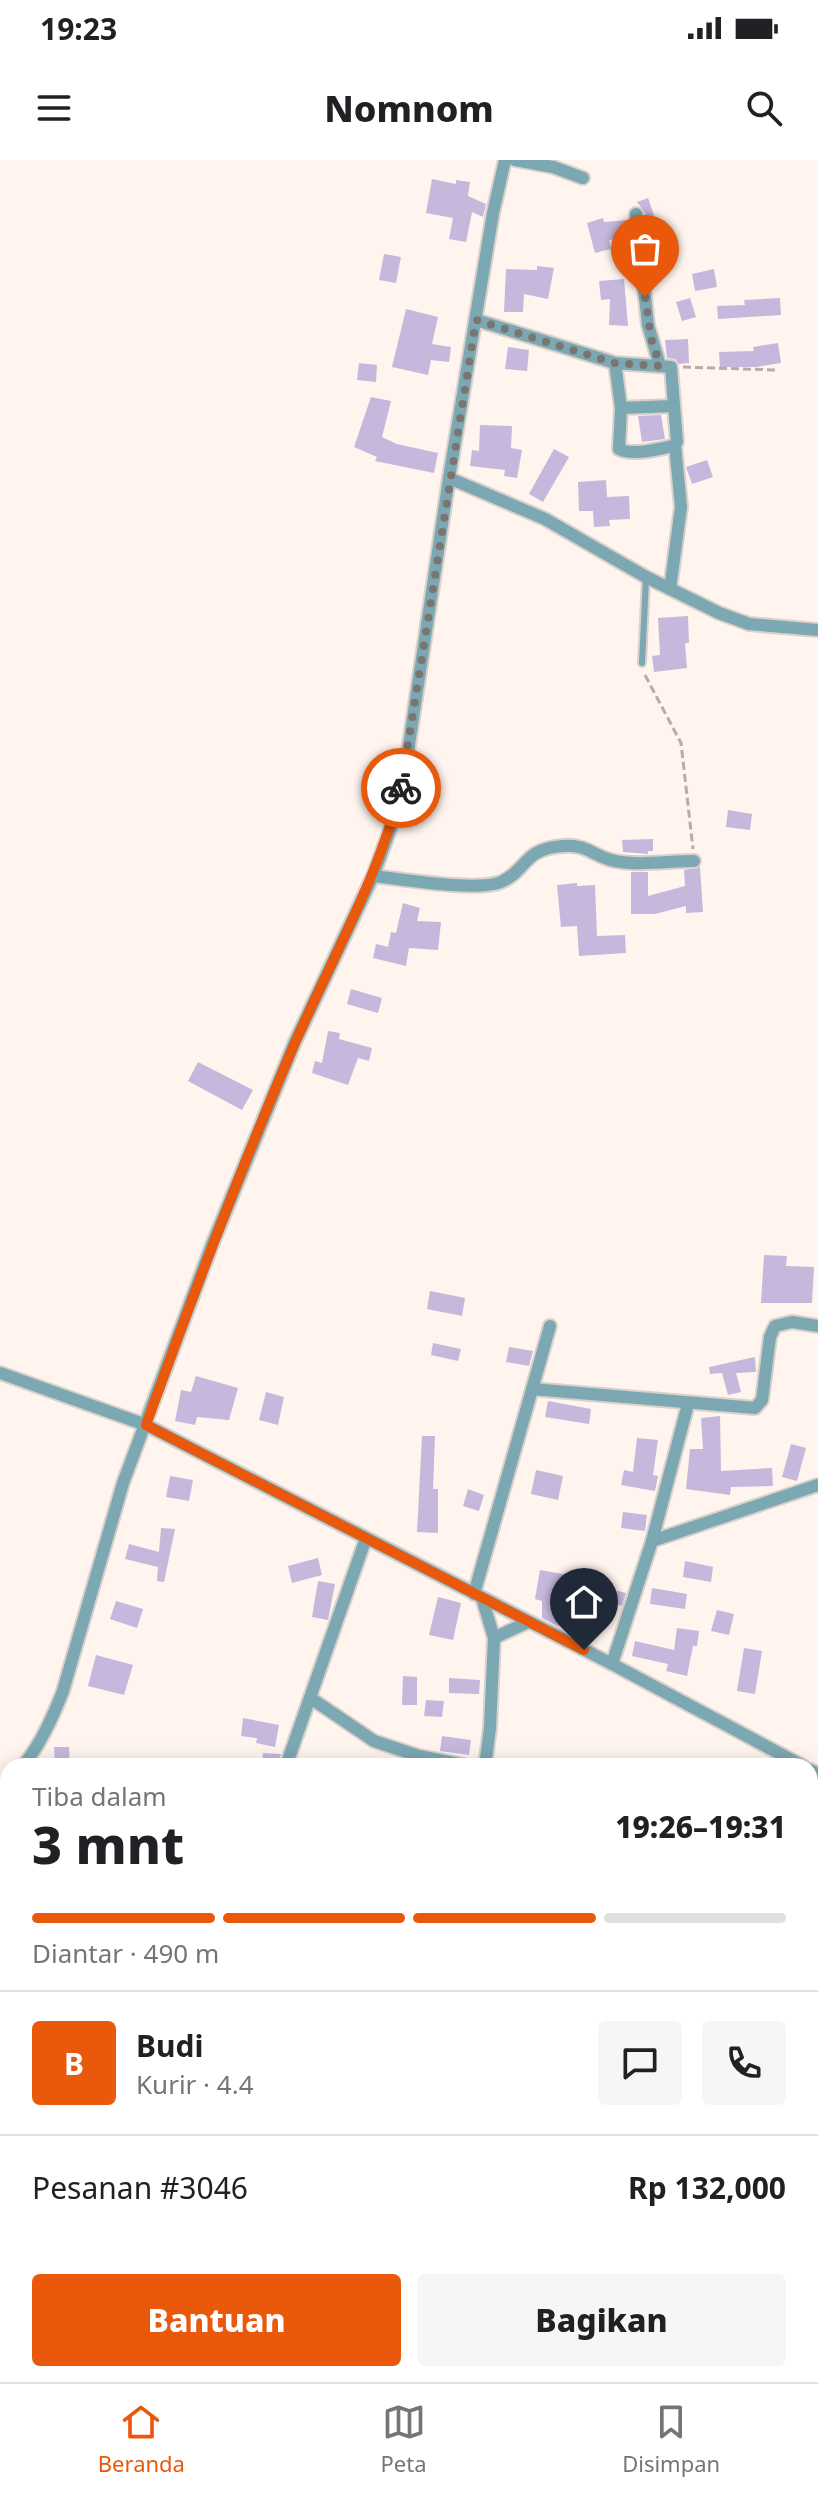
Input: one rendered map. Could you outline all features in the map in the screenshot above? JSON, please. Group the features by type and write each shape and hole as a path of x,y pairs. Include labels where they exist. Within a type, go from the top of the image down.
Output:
{"street":[{"path":"29,1758 38,1746 63,1691 123,1483 212,1245 294,1044 373,876 391,827 404,778 449,478 493,213 505,160"},
{"path":"515,160 553,167 583,178"},
{"path":"636,214 648,325 665,366 673,406 681,507 670,589"},
{"path":"476,320 615,363 665,366"},
{"path":"615,363 621,408 618,447 621,451 635,451 675,445"},
{"path":"621,408 673,406"},
{"path":"449,478 545,519 646,577 719,613 749,624 818,630"},
{"path":"373,876 489,885 510,876 532,854 546,848 565,846 589,848 618,861 694,861"},
{"path":"532,1389 750,1408 759,1406 762,1400 770,1337 775,1326 792,1322 818,1326"},
{"path":"486,1758 494,1638 478,1596 550,1326"},
{"path":"0,1373 146,1425 788,1758"},
{"path":"612,1664 652,1541 688,1404"},
{"path":"652,1541 818,1485"},
{"path":"289,1758 366,1538"},
{"path":"494,1638 528,1622"},
{"path":"312,1699 374,1741 429,1758"}],"lane":[{"path":"642,663 646,577"}],"path":[{"path":"665,366 777,370"},
{"path":"642,663 649,686 681,743 694,861"}],"building":[{"path":"432,179 456,184 456,180 470,182 468,196 486,204 483,217 472,212 466,242 449,239 453,218 426,213"},
{"path":"648,198 656,221 653,222 657,257 650,258 645,213 637,202"},
{"path":"603,218 604,222 628,220 630,238 609,240 611,249 595,253 587,223"},
{"path":"384,254 401,257 396,283 379,280"},
{"path":"537,266 554,268 548,299 524,294 523,312 504,312 506,269 537,270"},
{"path":"714,269 717,287 695,291 692,274"},
{"path":"624,279 628,326 609,325 610,299 601,300 599,281"},
{"path":"690,298 696,317 682,321 676,302"},
{"path":"780,298 781,315 718,319 717,306 745,305 744,300"},
{"path":"406,309 438,317 432,344 451,347 449,362 431,360 428,375 392,367"},
{"path":"688,339 689,363 679,364 675,359 667,358 665,340"},
{"path":"778,343 781,363 720,367 719,352 754,351 753,347"},
{"path":"508,347 529,350 527,371 505,369"},
{"path":"359,363 377,365 376,382 357,380"},
{"path":"371,397 391,401 382,437 397,444 438,453 434,473 375,461 377,457 354,447"},
{"path":"661,415 665,439 642,442 638,416"},
{"path":"480,425 512,426 511,448 522,450 517,478 504,476 505,470 470,466 472,450 479,451"},
{"path":"554,449 569,457 543,502 529,494"},
{"path":"707,460 713,477 692,484 686,467"},
{"path":"606,480 607,497 629,496 630,519 609,520 610,526 594,527 593,511 579,511 578,482"},
{"path":"688,616 689,643 685,643 687,668 654,672 652,656 660,655 658,618"},
{"path":"728,810 752,814 750,830 726,827"},
{"path":"653,839 653,851 648,851 648,854 623,852 622,840"},
{"path":"700,867 703,912 686,913 686,906 655,914 631,914 631,872 648,872 648,896 685,886 684,870"},
{"path":"577,883 577,886 595,885 597,936 625,935 626,953 579,956 577,926 561,927 557,885"},
{"path":"403,903 420,908 417,921 441,922 438,950 409,948 406,966 373,958 376,944 388,947 391,932 396,933"},
{"path":"351,989 382,998 378,1013 347,1004"},
{"path":"328,1031 340,1033 339,1039 372,1048 369,1061 358,1058 348,1085 312,1073 315,1061 322,1063"},
{"path":"198,1062 253,1090 242,1110 188,1081"},
{"path":"764,1255 787,1256 786,1266 814,1267 812,1303 761,1303"},
{"path":"430,1291 465,1298 462,1316 427,1309"},
{"path":"433,1343 461,1349 458,1361 431,1355"},
{"path":"509,1347 533,1351 529,1366 506,1362"},
{"path":"755,1357 756,1372 736,1373 741,1392 728,1395 722,1373 710,1374 709,1367"},
{"path":"196,1376 238,1388 229,1420 197,1417 195,1425 175,1421 181,1390 191,1392"},
{"path":"266,1392 284,1397 278,1425 259,1420"},
{"path":"548,1401 591,1409 589,1424 545,1417"},
{"path":"720,1416 721,1471 772,1468 773,1486 731,1487 730,1495 686,1489 690,1449 703,1449 701,1418"},
{"path":"422,1436 435,1436 433,1489 438,1489 438,1533 417,1532"},
{"path":"637,1438 658,1440 653,1475 658,1476 655,1491 621,1485 624,1470 633,1472"},
{"path":"791,1444 806,1448 797,1481 782,1477"},
{"path":"536,1470 563,1476 558,1500 531,1494"},
{"path":"170,1476 193,1480 189,1501 166,1497"},
{"path":"468,1489 484,1495 479,1511 463,1506"},
{"path":"623,1512 647,1515 645,1531 621,1528"},
{"path":"161,1528 175,1529 164,1582 157,1581 158,1567 125,1559 129,1544 159,1552"},
{"path":"318,1558 322,1575 292,1583 288,1566"},
{"path":"685,1561 713,1567 711,1582 683,1577"},
{"path":"540,1570 568,1575 569,1571 583,1573 578,1609 572,1608 572,1626 558,1626 542,1618 542,1601 535,1599"},
{"path":"318,1581 335,1584 328,1620 312,1617"},
{"path":"606,1588 626,1593 622,1606 602,1600"},
{"path":"652,1588 687,1594 685,1609 650,1604"},
{"path":"438,1597 461,1603 453,1640 429,1635"},
{"path":"116,1601 143,1609 137,1628 110,1619"},
{"path":"717,1610 734,1614 729,1635 711,1631"},
{"path":"677,1628 699,1631 687,1676 666,1671 668,1664 632,1656 635,1641 674,1650"},
{"path":"744,1648 762,1651 755,1694 737,1691"},
{"path":"96,1655 133,1665 124,1695 88,1686"},
{"path":"403,1676 417,1677 417,1705 402,1705"},
{"path":"449,1678 480,1680 479,1694 449,1693"},
{"path":"426,1700 444,1701 442,1717 424,1716"},
{"path":"243,1718 279,1725 275,1747 256,1743 257,1738 241,1736"},
{"path":"442,1736 471,1740 469,1755 440,1751"},
{"path":"54,1747 69,1747 70,1758 55,1758"},
{"path":"263,1753 281,1754 280,1758 263,1758"}],"way so far":[{"path":"401,788 476,320 615,363 660,366 648,325 645,297"}],"route":[{"path":"401,788 373,876 294,1044 212,1245 146,1425 584,1650"}]}
